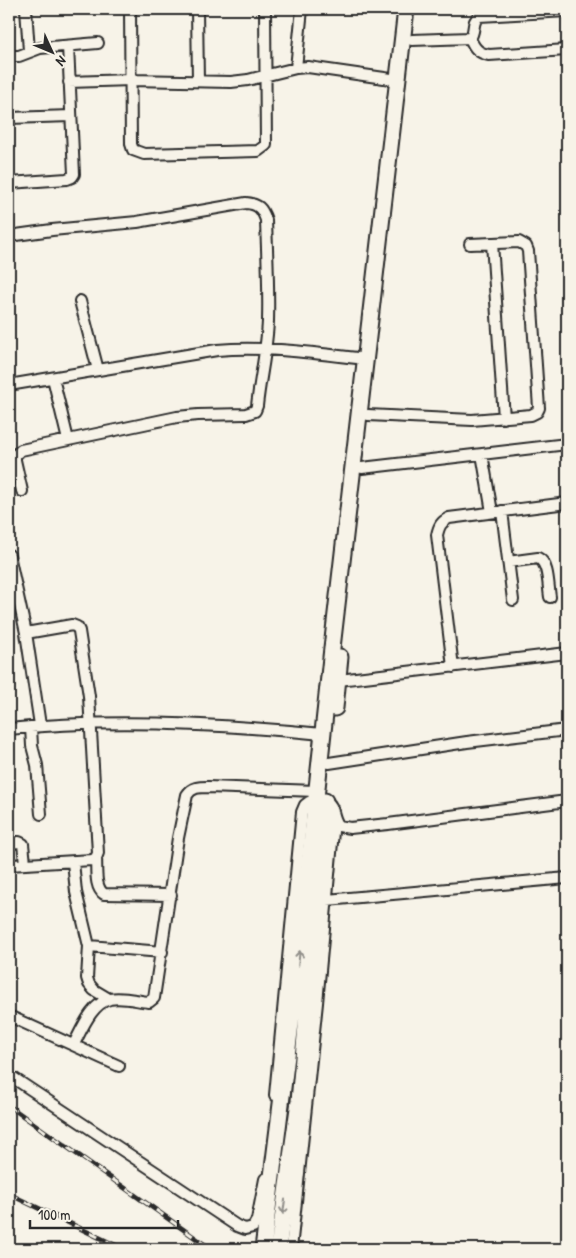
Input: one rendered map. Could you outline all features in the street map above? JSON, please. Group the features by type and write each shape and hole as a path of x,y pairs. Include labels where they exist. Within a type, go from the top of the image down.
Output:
{"main road":[{"path":"278,1249 298,1101 318,908 322,805 322,734 406,9"},
{"path":"263,1249 297,975 329,763 416,9"}],"street":[{"path":"26,9 28,51"},
{"path":"130,9 131,144 137,153 144,154 258,151 266,146 265,9"},
{"path":"197,9 198,81"},
{"path":"296,68 302,9"},
{"path":"470,38 473,35 474,22 479,16 567,11"},
{"path":"412,40 470,38"},
{"path":"470,38 478,51 489,54 567,50"},
{"path":"9,56 19,56 40,48 98,43"},
{"path":"9,182 68,179 72,177 74,169 68,46"},
{"path":"69,82 131,80 231,82 266,76 296,68 315,67 398,80"},
{"path":"9,118 71,116"},
{"path":"9,236 137,222 246,203 256,204 263,210 266,220 268,321 266,348 261,366 257,406 251,414 178,417 18,452 15,460 22,491"},
{"path":"368,415 472,420 504,418 537,412 540,403 528,251 526,246 519,242 470,244"},
{"path":"492,243 504,418"},
{"path":"80,301 98,370"},
{"path":"9,385 217,350 266,348 365,359"},
{"path":"53,378 68,440"},
{"path":"362,468 567,444"},
{"path":"482,454 508,562 513,600"},
{"path":"453,667 437,535 443,521 449,518 567,503"},
{"path":"9,555 26,632 36,726 32,746 37,765 41,814"},
{"path":"508,562 538,558 541,560 545,566 550,597"},
{"path":"26,632 72,625 79,630 91,724 98,838 96,858 98,887 100,891 104,894 170,895"},
{"path":"339,680 567,653"},
{"path":"9,729 36,726 144,724 257,728 322,734"},
{"path":"329,763 467,742 567,730"},
{"path":"73,862 76,892 88,946 87,978 89,984 94,990 109,999 149,1002 154,998 178,838 187,795 190,790 196,787 208,787 322,805"},
{"path":"9,1075 237,1226 245,1229 253,1227 257,1220 267,1171 302,812 305,805 309,802 322,805 339,826 344,828 567,801"},
{"path":"291,1249 327,900 322,805"},
{"path":"9,843 19,842 23,844 25,863"},
{"path":"9,865 73,862 96,858"},
{"path":"327,900 567,878"},
{"path":"88,946 162,952"},
{"path":"74,1044 91,1015 100,1004 109,999"},
{"path":"9,1016 119,1066"}],"railway":[{"path":"9,1106 211,1249"},
{"path":"9,1194 123,1249"}]}
